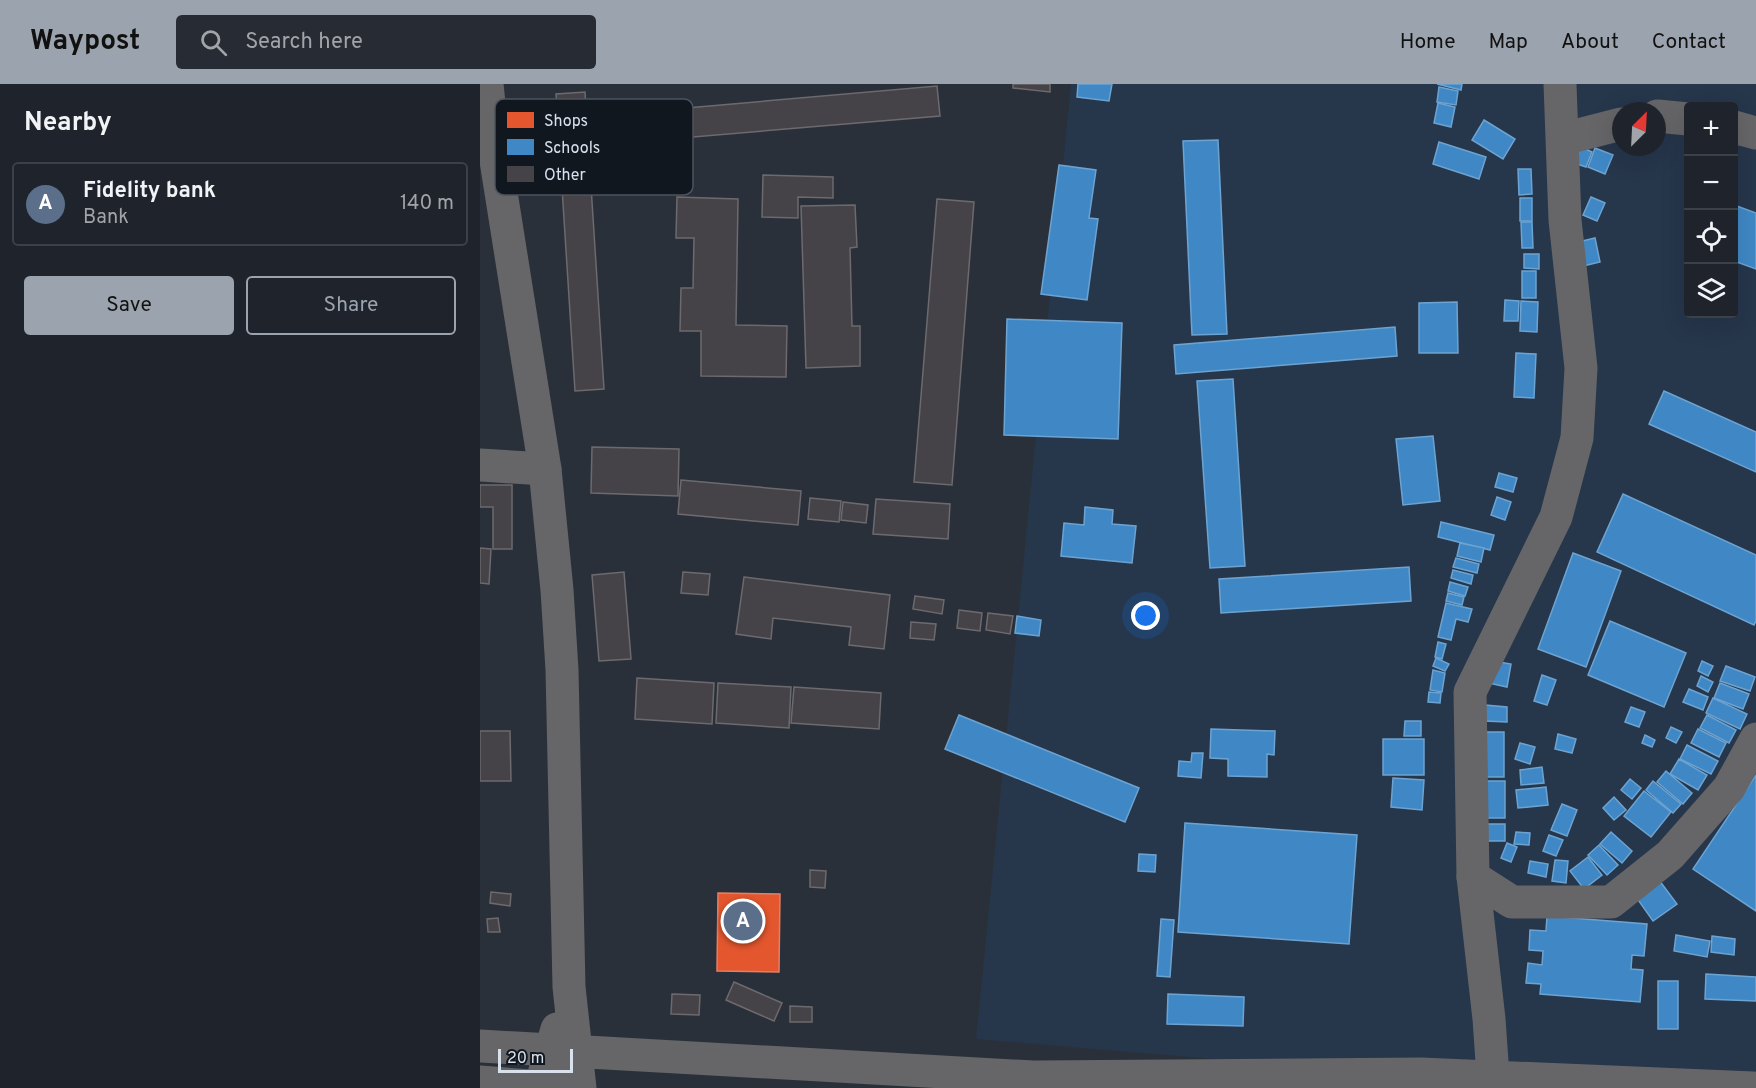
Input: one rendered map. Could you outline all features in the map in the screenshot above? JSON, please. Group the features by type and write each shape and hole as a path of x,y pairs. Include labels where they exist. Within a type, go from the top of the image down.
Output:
{"street":[{"path":"488,84 495,155"},
{"path":"1493,1076 1473,877 1470,692 1556,517 1577,438 1581,368 1565,220 1560,84"},
{"path":"1666,117 1684,119"},
{"path":"1563,139 1612,126"},
{"path":"1738,129 1756,133"},
{"path":"480,1082 546,1087 564,1051 569,987 558,590 545,469 501,195"},
{"path":"480,465 545,469"},
{"path":"1473,877 1512,902 1611,902 1670,855 1729,789 1756,739"},
{"path":"1479,935 1512,902"},
{"path":"480,1046 1033,1077 1421,1074 1753,1088"},
{"path":"564,1051 580,1088"}],"shaded area":[{"path":"1071,84 1756,84 1756,1088 1557,1088 976,1039"}],"building: Shops":[{"path":"718,893 780,894 779,972 717,971"}],"building: Schools":[{"path":"1078,84 1112,84 1109,101 1077,97"},
{"path":"1437,84 1462,84 1461,90"},
{"path":"1439,87 1458,91 1456,105 1437,102"},
{"path":"1438,103 1455,107 1451,127 1434,123"},
{"path":"1484,120 1515,139 1503,159 1472,140"},
{"path":"1218,140 1227,334 1192,335 1183,141"},
{"path":"1439,142 1486,157 1479,179 1433,164"},
{"path":"1581,147 1592,152 1586,167 1574,163"},
{"path":"1595,148 1612,155 1605,174 1588,167"},
{"path":"1059,165 1096,170 1089,218 1098,219 1087,300 1041,294"},
{"path":"1518,169 1531,169 1532,194 1519,195"},
{"path":"1591,197 1605,203 1597,221 1583,215"},
{"path":"1520,198 1532,198 1532,221 1520,221"},
{"path":"1738,206 1756,213 1756,269 1738,262"},
{"path":"1521,222 1532,222 1533,248 1522,248"},
{"path":"1595,238 1600,262 1583,266 1578,242"},
{"path":"1524,254 1539,254 1539,269 1524,268"},
{"path":"1522,271 1536,271 1536,298 1522,298"},
{"path":"1505,300 1519,301 1518,321 1504,321"},
{"path":"1521,301 1538,302 1537,332 1520,331"},
{"path":"1457,302 1458,353 1419,353 1419,303"},
{"path":"1007,319 1122,323 1118,439 1004,435"},
{"path":"1395,327 1397,356 1176,374 1174,345"},
{"path":"1516,353 1536,354 1534,398 1514,397"},
{"path":"1233,379 1245,566 1210,568 1197,381"},
{"path":"1664,391 1756,432 1756,472 1649,424"},
{"path":"1433,436 1440,501 1403,505 1396,439"},
{"path":"1499,473 1517,478 1513,492 1495,487"},
{"path":"1623,494 1756,555 1756,621 1754,625 1597,552"},
{"path":"1497,497 1511,502 1505,520 1491,515"},
{"path":"1085,507 1113,510 1112,524 1136,526 1132,563 1061,556 1064,523 1084,525"},
{"path":"1441,522 1494,535 1490,550 1438,537"},
{"path":"1460,543 1484,548 1481,562 1457,556"},
{"path":"1573,553 1621,571 1586,667 1538,649"},
{"path":"1456,558 1479,564 1477,573 1453,567"},
{"path":"1409,567 1411,601 1221,613 1219,579"},
{"path":"1453,570 1473,575 1471,584 1451,578"},
{"path":"1450,582 1468,587 1465,596 1448,591"},
{"path":"1448,593 1464,597 1462,605 1446,601"},
{"path":"1446,603 1472,609 1468,622 1456,619 1451,640 1438,637"},
{"path":"1017,616 1041,620 1039,636 1015,633"},
{"path":"1610,621 1686,653 1664,707 1588,675"},
{"path":"1438,642 1446,644 1442,659 1435,657"},
{"path":"1436,658 1449,664 1445,671 1433,666"},
{"path":"1488,660 1511,664 1507,687 1484,682"},
{"path":"1702,661 1713,666 1708,676 1698,671"},
{"path":"1726,666 1755,677 1750,691 1720,681"},
{"path":"1433,670 1445,673 1442,692 1430,690"},
{"path":"1542,675 1556,680 1547,705 1534,701"},
{"path":"1701,676 1713,682 1708,692 1697,686"},
{"path":"1720,683 1749,694 1743,709 1714,698"},
{"path":"1689,689 1708,697 1703,710 1683,702"},
{"path":"1429,692 1441,693 1440,703 1428,702"},
{"path":"1713,698 1747,714 1740,729 1706,713"},
{"path":"1485,705 1507,707 1507,722 1484,721"},
{"path":"1631,707 1645,712 1639,727 1625,722"},
{"path":"959,715 1139,788 1125,822 945,749"},
{"path":"1707,715 1736,730 1729,743 1700,728"},
{"path":"1405,721 1421,721 1421,736 1404,736"},
{"path":"1671,727 1682,732 1676,743 1666,738"},
{"path":"1211,729 1275,731 1274,755 1267,754 1267,777 1228,776 1228,759 1210,758"},
{"path":"1698,729 1726,743 1719,757 1691,743"},
{"path":"1480,732 1504,732 1504,777 1480,777"},
{"path":"1558,734 1576,739 1572,753 1555,749"},
{"path":"1645,735 1655,740 1652,747 1642,743"},
{"path":"1383,739 1424,739 1424,775 1383,775"},
{"path":"1520,743 1535,747 1530,764 1515,759"},
{"path":"1687,745 1718,761 1711,774 1680,759"},
{"path":"1192,753 1203,753 1201,778 1178,776 1179,761 1191,762"},
{"path":"1679,759 1707,775 1698,790 1670,774"},
{"path":"1542,767 1544,783 1521,785 1520,770"},
{"path":"1666,771 1692,793 1683,804 1657,782"},
{"path":"1756,775 1756,911 1693,869"},
{"path":"1393,778 1424,780 1422,810 1391,807"},
{"path":"1630,779 1641,788 1632,799 1621,790"},
{"path":"1481,781 1505,781 1505,818 1482,818"},
{"path":"1653,781 1681,804 1673,813 1646,790"},
{"path":"1546,787 1548,805 1518,808 1516,790"},
{"path":"1644,791 1671,812 1651,837 1624,816"},
{"path":"1614,797 1626,810 1614,820 1603,808"},
{"path":"1562,804 1577,810 1567,836 1551,830"},
{"path":"1185,823 1357,835 1349,944 1178,932"},
{"path":"1485,824 1505,824 1505,841 1485,841"},
{"path":"1516,832 1530,833 1529,845 1514,844"},
{"path":"1611,832 1632,851 1622,863 1600,844"},
{"path":"1549,835 1563,840 1556,856 1543,851"},
{"path":"1507,843 1517,847 1511,862 1501,858"},
{"path":"1599,845 1618,865 1607,875 1588,855"},
{"path":"1139,854 1156,855 1155,872 1138,871"},
{"path":"1588,857 1602,875 1584,889 1570,871"},
{"path":"1555,860 1568,861 1566,883 1552,881"},
{"path":"1530,861 1548,864 1546,877 1528,873"},
{"path":"1659,880 1677,904 1653,921 1636,897"},
{"path":"1547,916 1647,924 1644,956 1632,955 1631,969 1643,970 1640,1002 1540,994 1541,984 1526,983 1528,963 1542,965 1543,951 1529,950 1530,930 1546,931"},
{"path":"1161,919 1174,920 1170,977 1157,976"},
{"path":"1676,935 1710,941 1707,957 1674,951"},
{"path":"1712,936 1735,939 1734,955 1711,952"},
{"path":"1706,974 1756,977 1756,1001 1705,999"},
{"path":"1658,981 1678,981 1678,1029 1658,1029"},
{"path":"1168,994 1244,997 1243,1026 1167,1024"}],"building: Other":[{"path":"1013,84 1050,84 1050,92 1013,88"},
{"path":"937,86 940,116 693,137 693,107"},
{"path":"585,92 585,99 556,99 556,94"},
{"path":"763,175 833,177 833,198 798,197 798,218 762,217"},
{"path":"562,195 592,195 604,389 575,391"},
{"path":"677,197 738,199 736,325 787,326 786,377 701,376 701,331 680,331 681,288 693,288 694,238 676,238"},
{"path":"937,199 974,202 952,485 914,482"},
{"path":"855,205 857,247 850,248 852,326 860,326 860,366 806,368 801,206"},
{"path":"592,447 679,449 678,496 591,493"},
{"path":"681,480 801,491 798,525 678,514"},
{"path":"480,485 512,485 512,549 493,549 493,507 480,507"},
{"path":"810,498 841,501 839,522 808,519"},
{"path":"876,499 950,504 948,539 873,534"},
{"path":"843,502 868,505 866,523 841,520"},
{"path":"480,548 491,549 489,584 480,583"},
{"path":"624,572 631,659 599,661 592,575"},
{"path":"683,572 710,574 708,595 681,593"},
{"path":"744,577 890,595 884,649 849,645 851,627 773,618 771,639 736,634"},
{"path":"915,596 944,600 942,614 913,609"},
{"path":"959,610 982,613 980,631 957,628"},
{"path":"988,613 1013,616 1010,634 986,630"},
{"path":"911,622 936,624 934,640 910,638"},
{"path":"637,678 714,683 712,724 635,719"},
{"path":"718,683 791,687 789,728 716,723"},
{"path":"794,687 881,693 879,729 791,723"},
{"path":"480,731 510,731 511,781 480,781"},
{"path":"810,870 826,871 825,888 810,887"},
{"path":"491,892 511,894 510,906 490,903"},
{"path":"498,918 500,932 488,932 487,919"},
{"path":"734,982 782,1003 774,1021 726,1000"},
{"path":"672,994 700,995 699,1015 671,1014"},
{"path":"790,1006 812,1007 812,1022 790,1022"}],"place":[{"name":"Fidelity bank","path":"743,921"}]}
